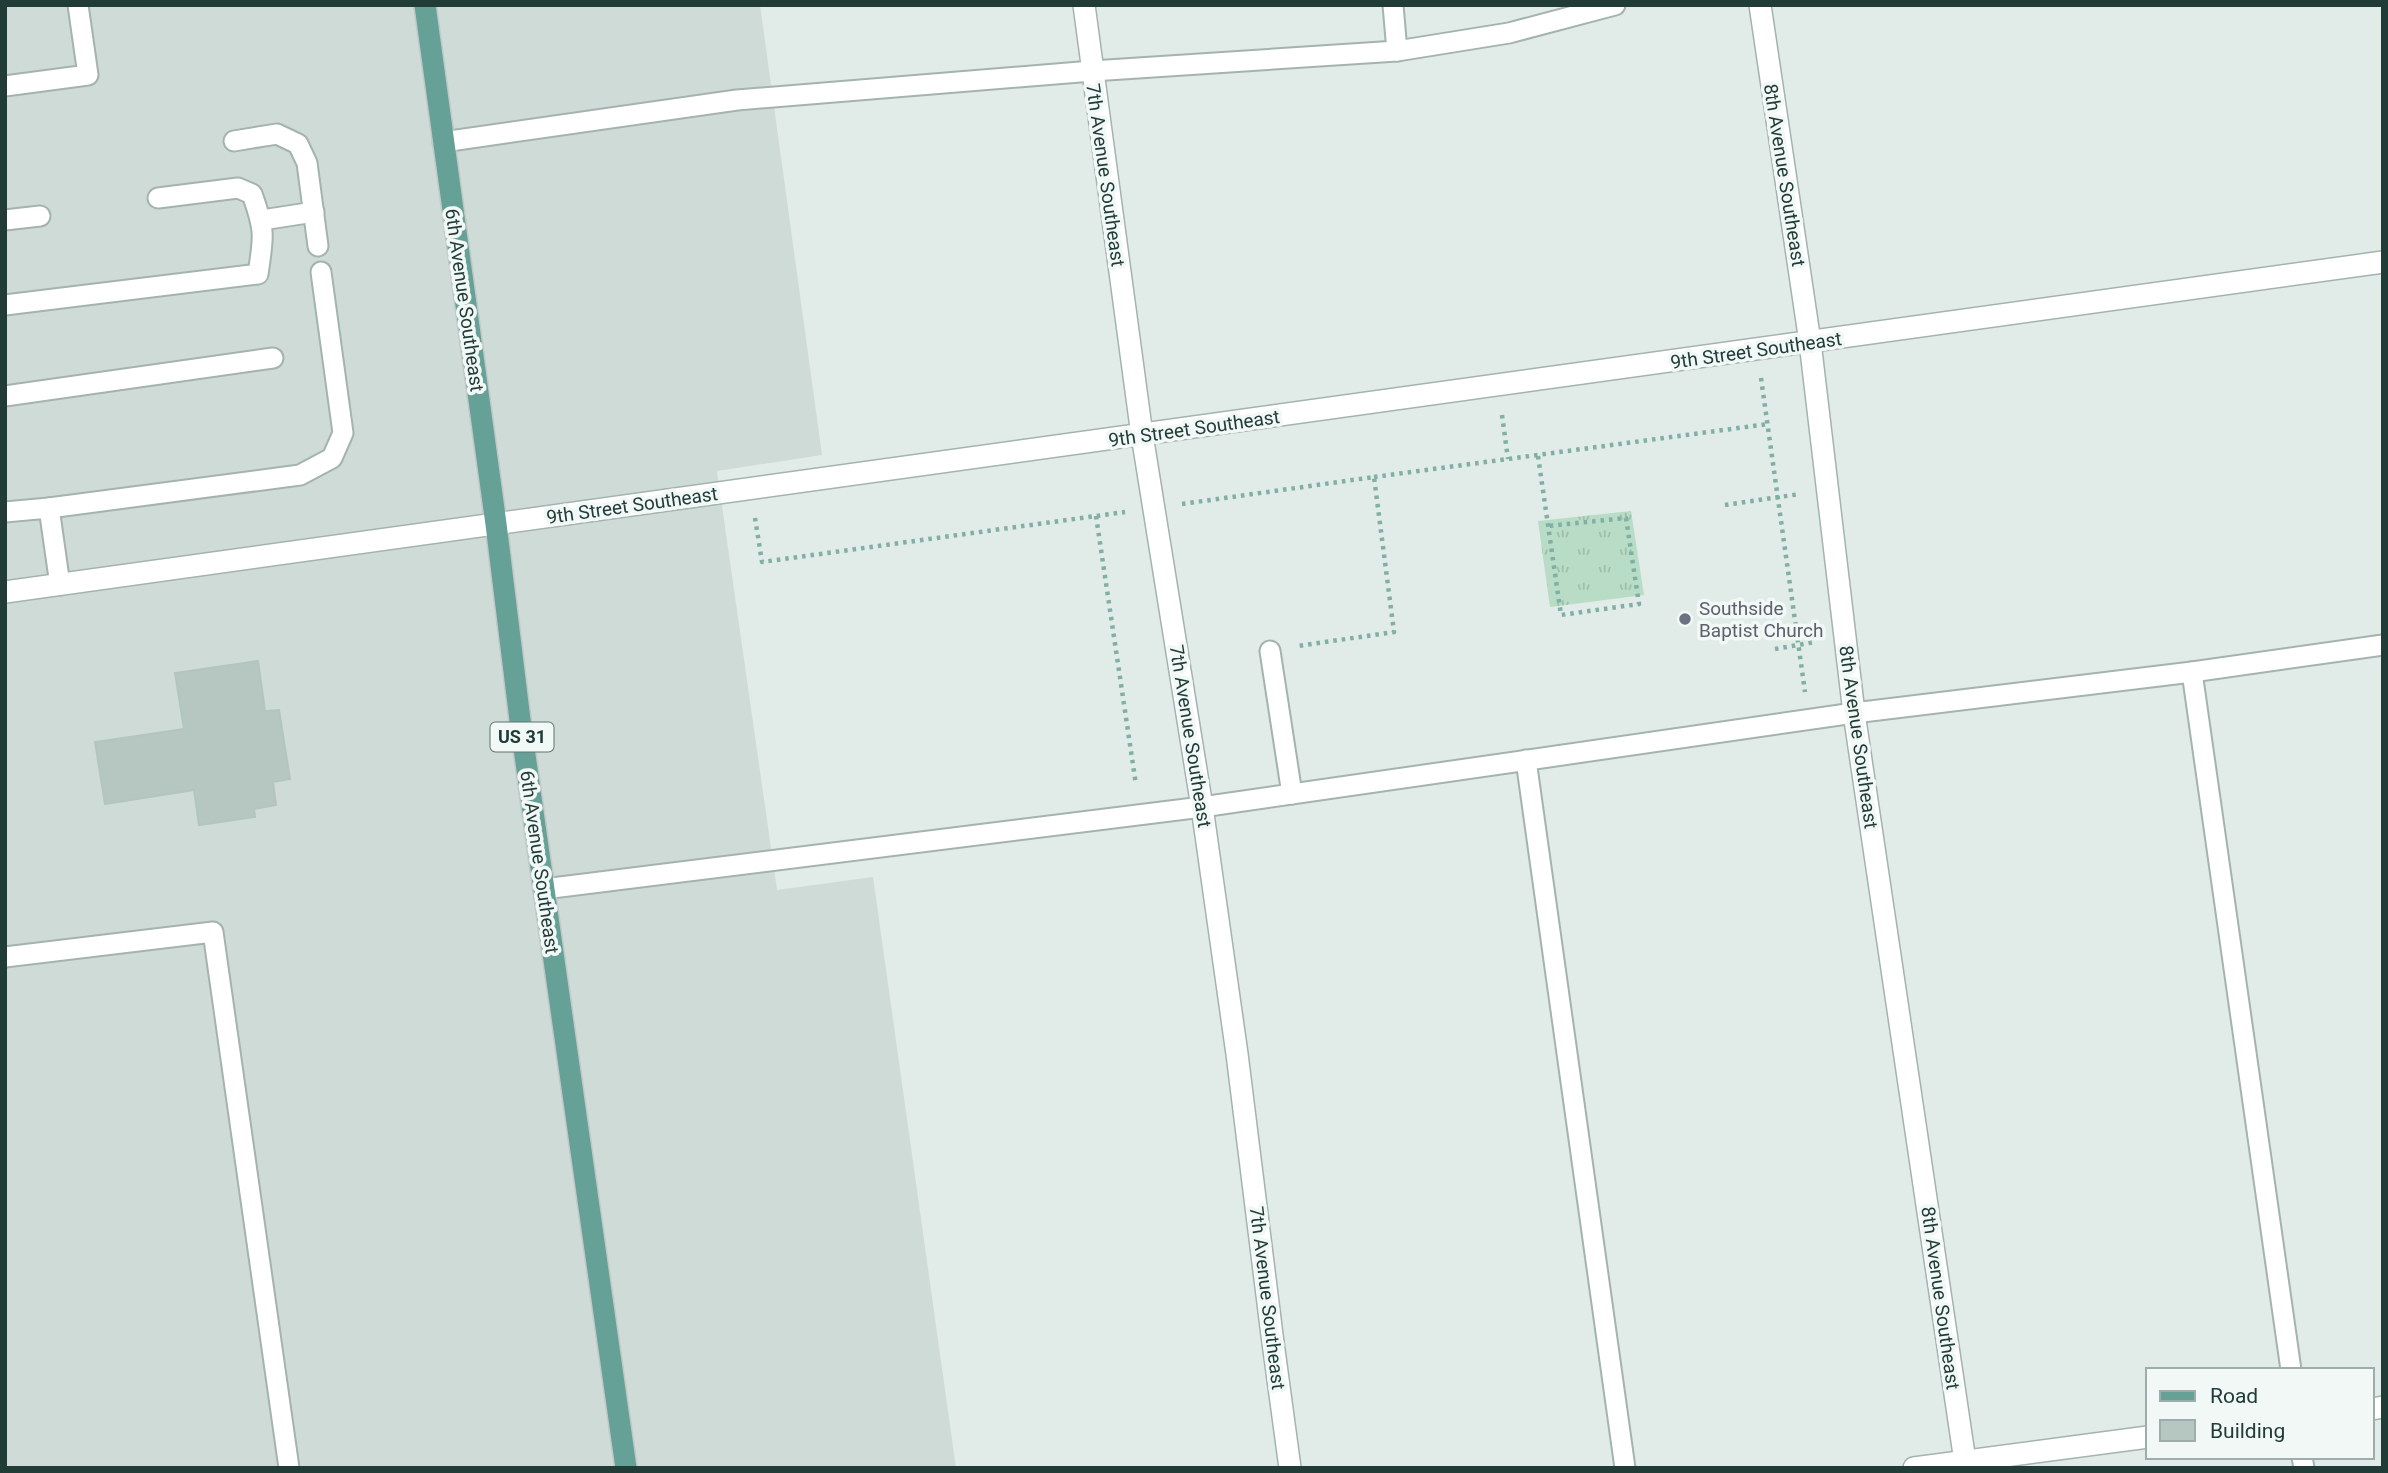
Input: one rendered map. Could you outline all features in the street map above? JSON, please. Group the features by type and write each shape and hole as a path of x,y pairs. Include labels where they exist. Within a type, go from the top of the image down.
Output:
{"main road":[{"name":"6th Avenue Southeast","path":"425,5 544,889 626,1468"}],"street":[{"name":"7th Avenue Southeast","path":"1084,5 1142,435 1202,807 1237,1054 1290,1468"},
{"name":"8th Avenue Southeast","path":"1759,5 1810,342 1854,713 1965,1464"},
{"name":"9th Street Southeast","path":"5,593 2383,262"},
{"path":"1914,1468 1965,1464 2146,1437"}],"lane":[{"path":"5,86 88,75 78,5"},
{"path":"1393,5 1397,51"},
{"path":"443,142 737,100 1092,71 1397,51 1509,33 1615,5"},
{"path":"234,141 277,134 298,144 307,163 318,246"},
{"path":"5,305 258,274 264,236 262,220 252,194 239,188 158,198"},
{"path":"262,220 314,212"},
{"path":"5,220 40,216"},
{"path":"5,512 300,475 332,458 343,433 321,272"},
{"path":"5,396 273,358"},
{"path":"49,508 60,585"},
{"path":"544,889 1202,807 1809,719 2192,672 2383,645"},
{"path":"1270,651 1292,794"},
{"path":"2192,672 2291,1368"},
{"path":"1526,760 1625,1468"},
{"path":"5,957 213,932 289,1468"}],"path":[{"path":"1758,349 1809,719"},
{"path":"1498,385 1508,459"},
{"path":"750,489 762,562 1768,424"},
{"path":"1538,456 1548,526 1561,615 1639,604 1626,518 1548,526"},
{"path":"1270,651 1394,632 1374,477"},
{"path":"1725,505 1828,491"},
{"path":"1096,516 1141,815"},
{"path":"1775,649 1845,637"}],"shaded area":[{"path":"5,5 760,5 822,455 717,471 777,890 873,877 956,1468 5,1468"}],"green space":[{"path":"1631,511 1644,595 1550,607 1538,521"}],"building":[{"path":"258,661 265,711 279,710 290,779 273,782 276,805 254,809 255,817 199,825 194,790 105,804 95,742 184,729 175,673"}],"place":[{"name":"Southside Baptist Church","path":"1685,619"}]}
